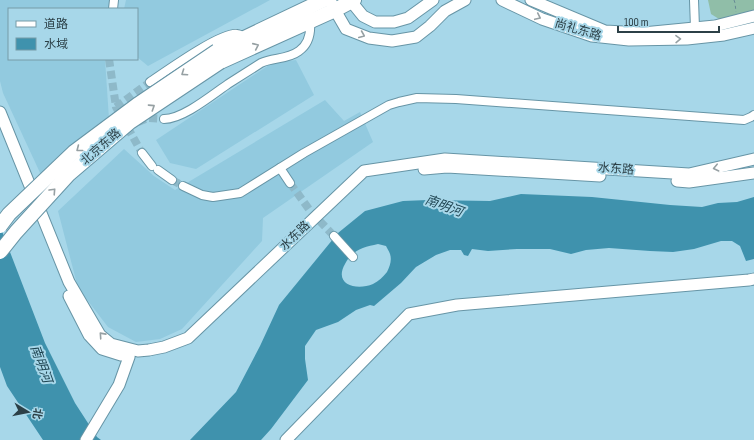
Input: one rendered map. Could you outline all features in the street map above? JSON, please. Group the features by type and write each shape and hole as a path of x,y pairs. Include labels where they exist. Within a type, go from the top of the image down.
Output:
{"highway":[{"path":"218,56 245,37 324,0"},
{"path":"218,56 310,22 332,5 352,1"},
{"name":"北京东路","path":"0,226 9,214 74,152 137,105 218,56"},
{"name":"北京东路","path":"0,252 16,232 68,175 130,122 218,56"}],"main road":[{"path":"352,1 363,16 375,22 394,22 408,18 433,0"},
{"path":"332,5 346,28 369,38 392,41 416,37 445,11 465,0"},
{"name":"尚礼东路","path":"502,0 542,19 592,36 629,40 687,39 696,33 715,26 754,16"},
{"name":"尚礼东路","path":"531,0 605,31 724,35 754,28"},
{"name":"水东路","path":"0,112 69,282 100,335 111,344 130,354 138,351 164,347 188,338 364,171 445,159 689,174 754,159"},
{"name":"水东路","path":"0,132 62,282 89,335 102,349 149,357 168,354 197,341 368,175 447,167 690,182 754,173"},
{"path":"286,440 409,314 457,305 734,282 754,279"},
{"path":"86,440 119,385 130,354"}],"street":[{"path":"694,0 696,33"},
{"path":"164,119 170,119 183,114 264,62 286,58 299,51 308,41 311,31 310,22"},
{"path":"150,82 197,51 225,37 236,34 245,37"},
{"path":"183,186 202,195 213,197 240,193 304,153 389,105 417,98 456,99 744,120 754,115"},
{"path":"142,153 155,168 172,180"},
{"path":"280,168 290,183"},
{"path":"334,236 353,257"}],"path":[{"path":"734,0 738,20"}],"shaded area":[{"path":"0,0 111,0 109,8 8,8 8,60 105,60 109,119 42,177 3,93 0,81"},
{"path":"126,0 270,0 148,66 138,58 138,8 124,8"},
{"path":"296,60 314,95 196,169 170,163 156,140 272,63"},
{"path":"325,100 344,121 360,112 373,142 263,218 262,241 182,329 160,339 136,342 108,327 78,288 58,211 124,149 154,176 175,190"}],"green space":[{"path":"708,0 754,0 754,10 733,17 719,19 711,14"}],"water":[{"name":"南明河","path":"521,194 592,197 702,207 718,203 737,202 754,197 754,259 746,261 740,246 732,241 721,241 694,249 673,252 609,248 586,250 571,254 550,249 488,251 472,249 468,256 464,255 461,250 450,250 436,255 416,267 401,283 374,306 370,305 356,310 338,322 316,330 305,346 308,380 261,440 190,440 236,392 279,305 338,233 365,211 403,201 490,201","holes":["378,244 386,246 391,258 389,268 381,279 373,284 360,287 348,284 344,281 342,271 351,255 368,246"]},
{"name":"南明河","path":"0,226 45,343 75,403 97,437 101,440 43,440 7,386 0,367"}],"tunnel":[{"path":"109,60 116,107 142,153"},
{"path":"116,107 150,82"},
{"path":"138,122 148,118 164,119"},
{"path":"172,180 183,186"},
{"path":"290,183 311,212 334,236"}]}
